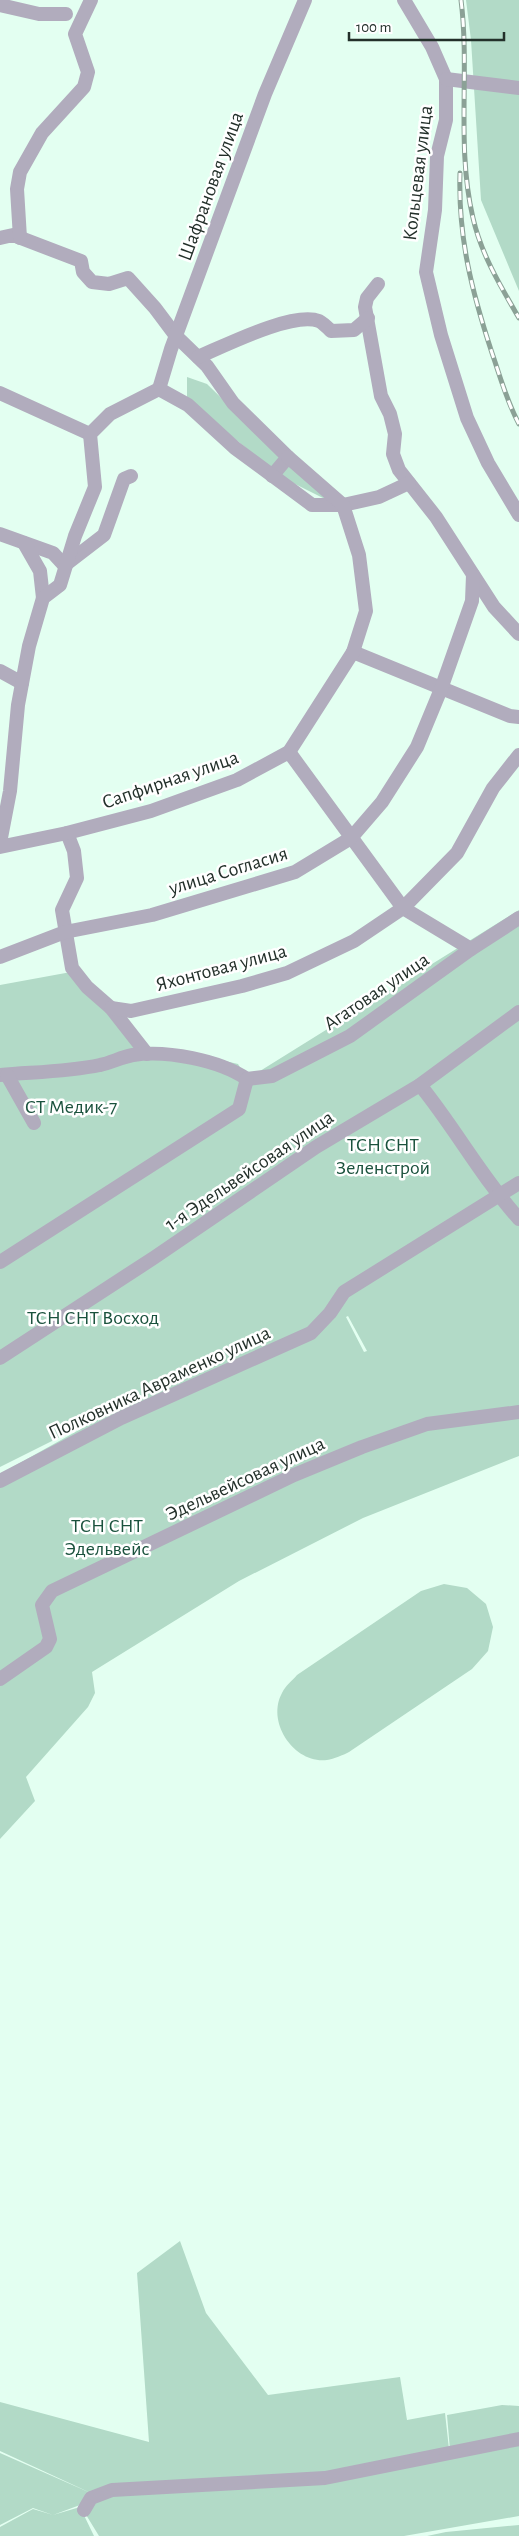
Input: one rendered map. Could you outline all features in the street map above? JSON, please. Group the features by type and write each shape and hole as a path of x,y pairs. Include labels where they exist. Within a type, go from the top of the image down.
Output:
{"street":[{"path":"39,14 43,0"},
{"path":"20,238 18,196 20,172 42,133 84,87 88,72 75,34 91,0"},
{"name":"Шафрановая улица","path":"159,390 176,336 265,94 305,0"},
{"name":"Кольцевая улица","path":"404,0 432,47 446,79 446,120 437,156 435,210 426,272 441,335 467,418 488,463 519,515"},
{"path":"0,5 39,14 66,14"},
{"path":"446,79 519,88"},
{"path":"0,239 13,235 81,261 83,272 92,282 109,284 128,278 155,308 176,336 198,357 233,403 288,457 342,505"},
{"path":"378,284 367,298 365,307 381,396 390,414 395,434 393,454 399,470 436,517 494,607 519,634"},
{"path":"198,357 278,324 299,320 319,321 331,331 354,330 368,318"},
{"path":"90,434 110,414 159,390 188,405 235,448 312,505 342,505 379,497 409,484"},
{"path":"0,393 90,434"},
{"path":"43,598 60,585 64,565 95,487 90,434"},
{"path":"272,476 288,457"},
{"path":"64,565 104,535 124,479 131,476"},
{"name":"Сапфирная улица","path":"0,847 67,834 151,811 237,780 289,752 353,652 366,610 358,555 342,505"},
{"path":"0,534 53,553 64,565"},
{"path":"0,843 5,789 18,705 43,598 40,571 24,543"},
{"name":"улица Согласия","path":"0,958 65,932 152,914 295,872 351,838 382,802 416,747 441,688 472,600 473,575"},
{"path":"353,652 510,716 519,717"},
{"path":"0,671 22,683"},
{"path":"289,752 403,908 471,949"},
{"name":"Яхонтовая улица","path":"111,1008 132,1012 288,973 354,940 403,908 458,853 493,788 519,754"},
{"path":"67,834 74,851 77,878 62,910 72,968 87,987 111,1008 147,1054"},
{"name":"Агатовая улица","path":"247,1079 272,1076 350,1036 471,949 519,918"},
{"name":"1-я Эдельвейсовая улица","path":"0,1358 155,1257 316,1147 420,1085 519,1012"},
{"path":"0,1262 240,1109 247,1079 235,1071 185,1056 147,1054 132,1055 100,1065 4,1075 34,1123"},
{"path":"420,1085 466,1145 500,1197 519,1219"},
{"name":"Полковника Авраменко улица","path":"0,1481 120,1418 311,1333 330,1313 344,1292 500,1197 519,1183"},
{"name":"Эдельвейсовая улица","path":"0,1679 46,1647 50,1639 42,1605 52,1591 294,1475 362,1447 427,1424 519,1412"},
{"path":"84,2510 91,2498 112,2490 325,2478 519,2439"}],"green space":[{"path":"466,0 519,0 519,291 481,200 471,40"},
{"path":"187,377 207,384 281,456 272,469 187,400"},
{"path":"289,464 329,501 279,476"},
{"path":"519,910 519,1456 363,1518 239,1581 92,1672 95,1693 88,1707 26,1777 35,1801 0,1839 0,1474 122,1406 0,1467 0,985 71,972 148,1047 191,1053 238,1064 247,1079","holes":["348,1316 367,1351 364,1352 346,1317"]},
{"path":"444,1584 467,1588 486,1604 493,1627 488,1651 472,1669 349,1752 327,1760 315,1759 304,1755 294,1748 286,1739 281,1728 278,1704 282,1693 297,1675 421,1591"},
{"path":"180,2241 206,2313 268,2395 400,2377 407,2420 445,2413 449,2449 324,2476 450,2450 447,2415 502,2405 519,2406 519,2516 404,2536 99,2536 80,2505 53,2515 33,2508 0,2525 0,2453 93,2494 0,2451 0,2402 149,2442 137,2273"},
{"path":"80,2507 94,2536 0,2536 0,2527 33,2509 53,2515"},
{"path":"519,2525 519,2536 427,2536 446,2532"}],"railway":[{"path":"461,0 464,54 465,164 468,191 473,218 481,244 492,270 519,318"},
{"path":"460,173 461,220 473,286 501,380 519,424"}],"park label":[{"name":"СТ Медик-7","path":"71,1106"},
{"name":"ТСН СНТ Зеленстрой","path":"383,1156"},
{"name":"ТСН СНТ Восход","path":"93,1317"},
{"name":"ТСН СНТ Эдельвейс","path":"107,1536"}]}
